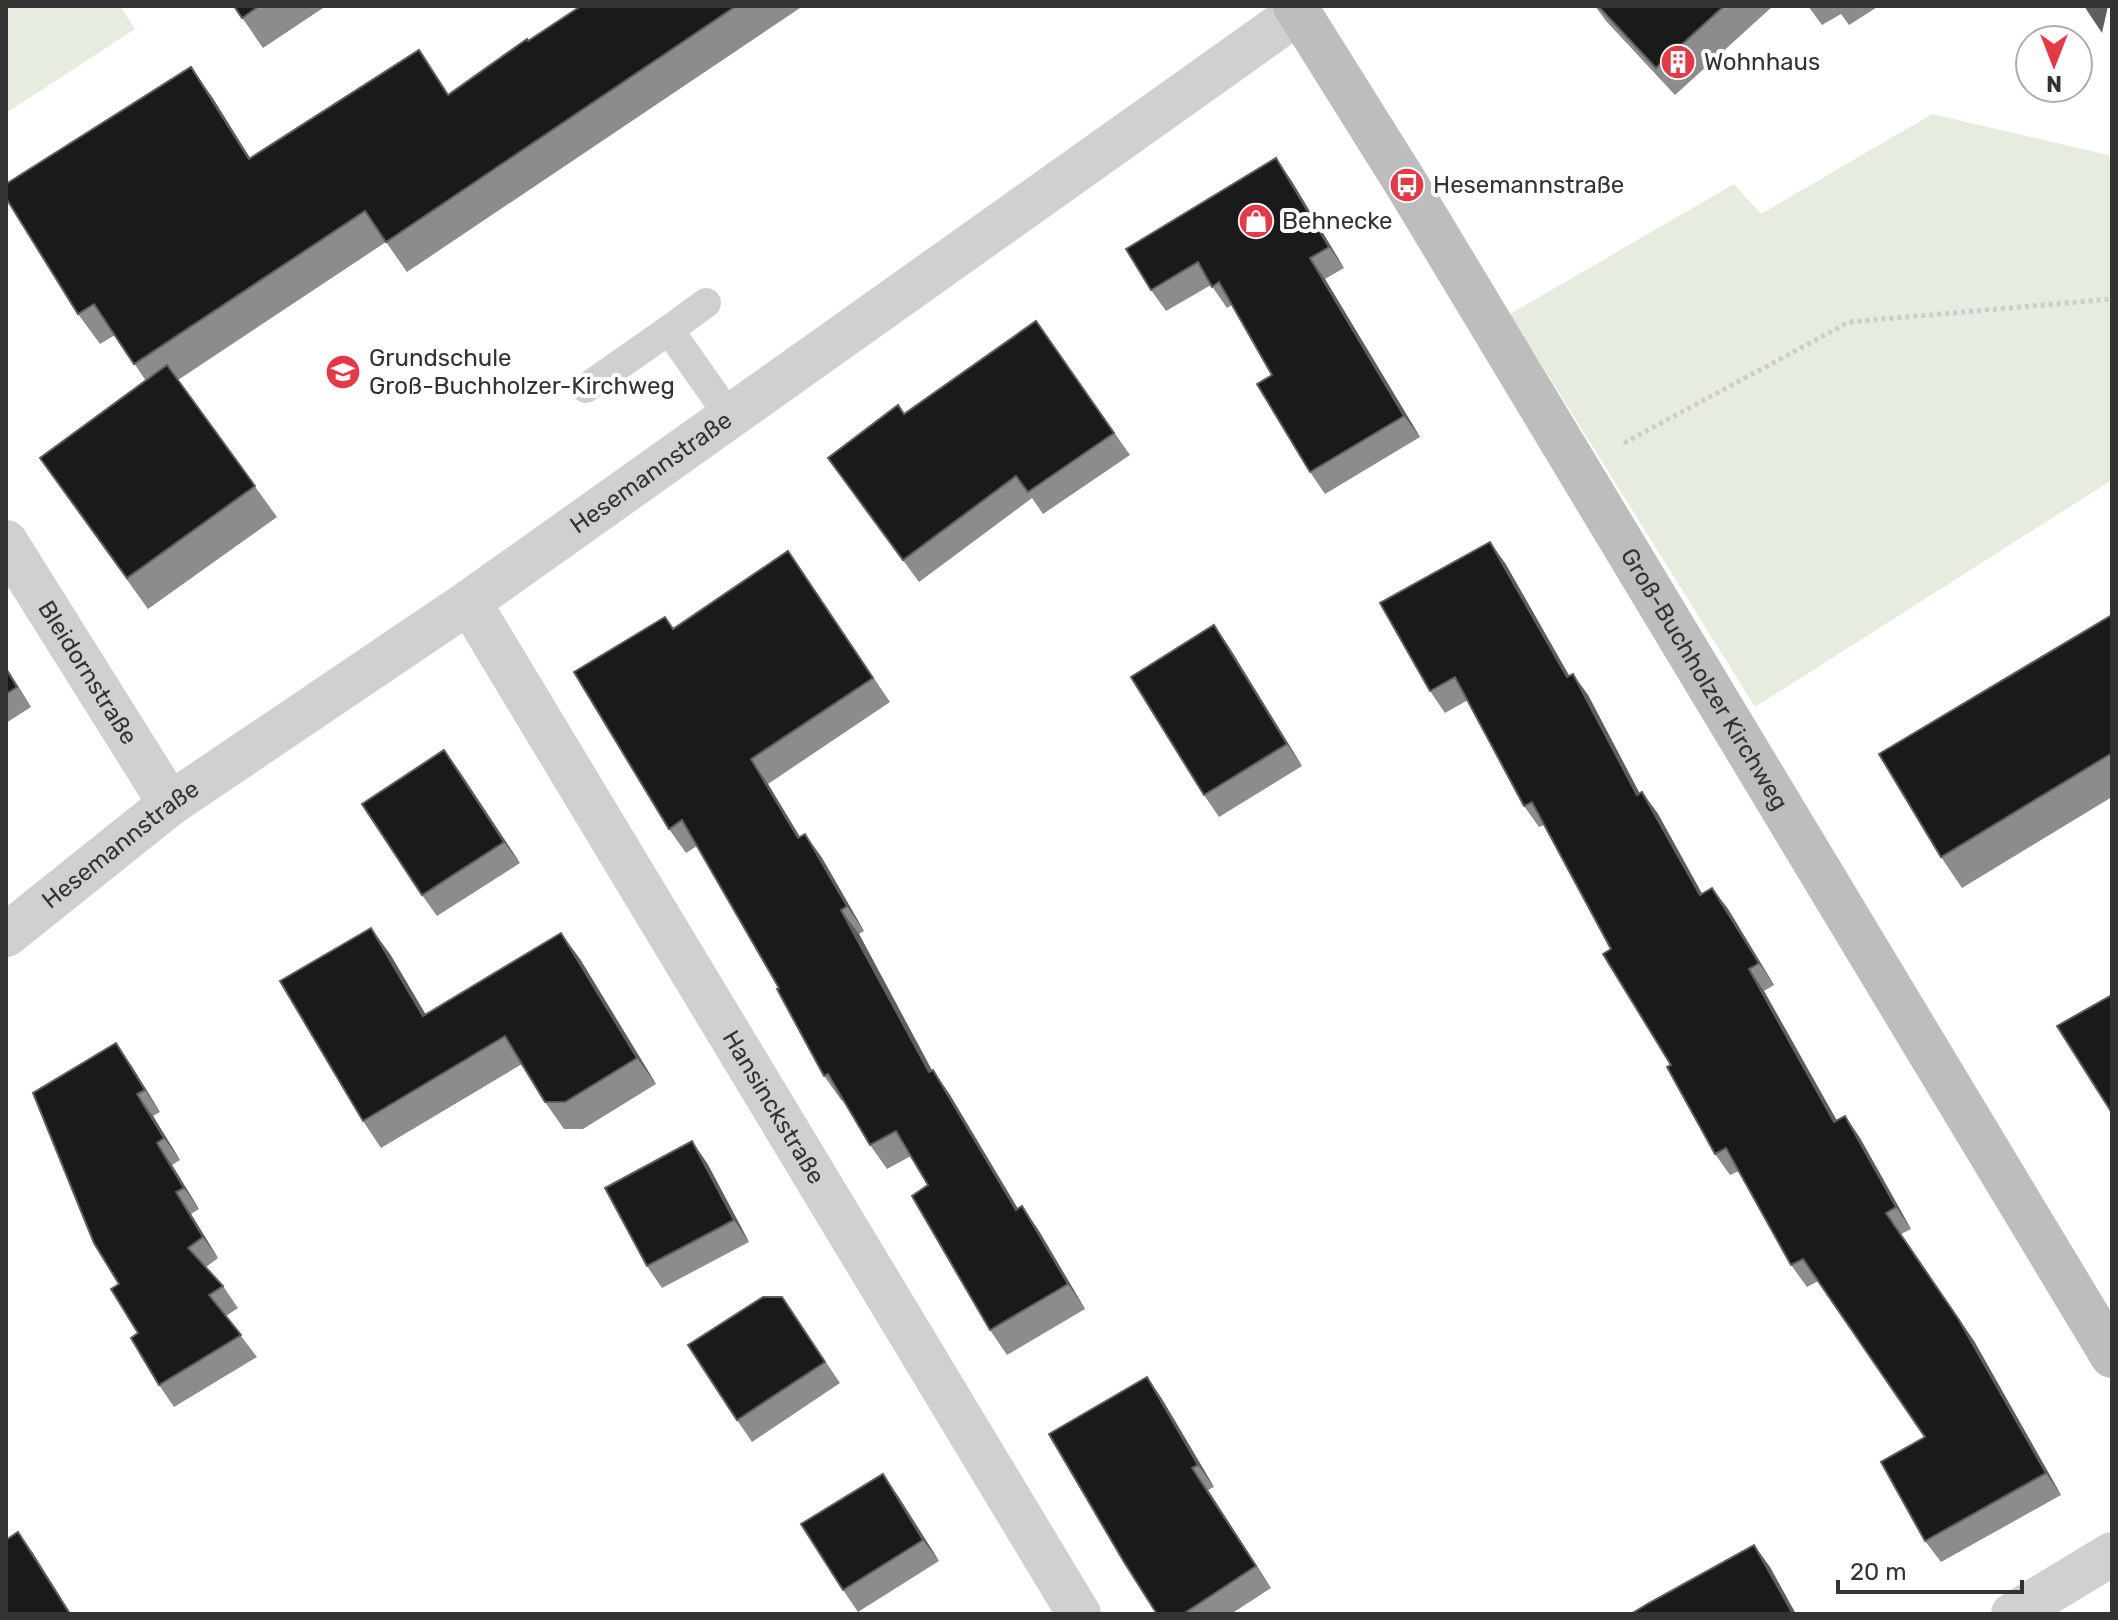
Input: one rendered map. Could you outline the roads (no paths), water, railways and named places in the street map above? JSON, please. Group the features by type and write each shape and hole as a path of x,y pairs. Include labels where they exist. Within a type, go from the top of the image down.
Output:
{"street":[{"name":"Hesemannstraße","path":"6,935 170,804 469,602 1297,9"},
{"name":"Groß-Buchholzer Kirchweg","path":"1297,9 1399,172 2112,1356"},
{"name":"Bleidornstraße","path":"6,542 170,804"},
{"name":"Hansinckstraße","path":"469,602 1079,1614"},
{"path":"2013,1614 2112,1554"}],"lane":[{"path":"586,388 706,303"},
{"path":"669,330 730,417"}],"place":[{"name":"Wohnhaus","path":"1678,62"},
{"name":"Hesemannstraße","path":"1407,185"},
{"name":"Behnecke","path":"1256,221"},
{"name":"Grundschule Groß-Buchholzer-Kirchweg","path":"343,372"}]}
